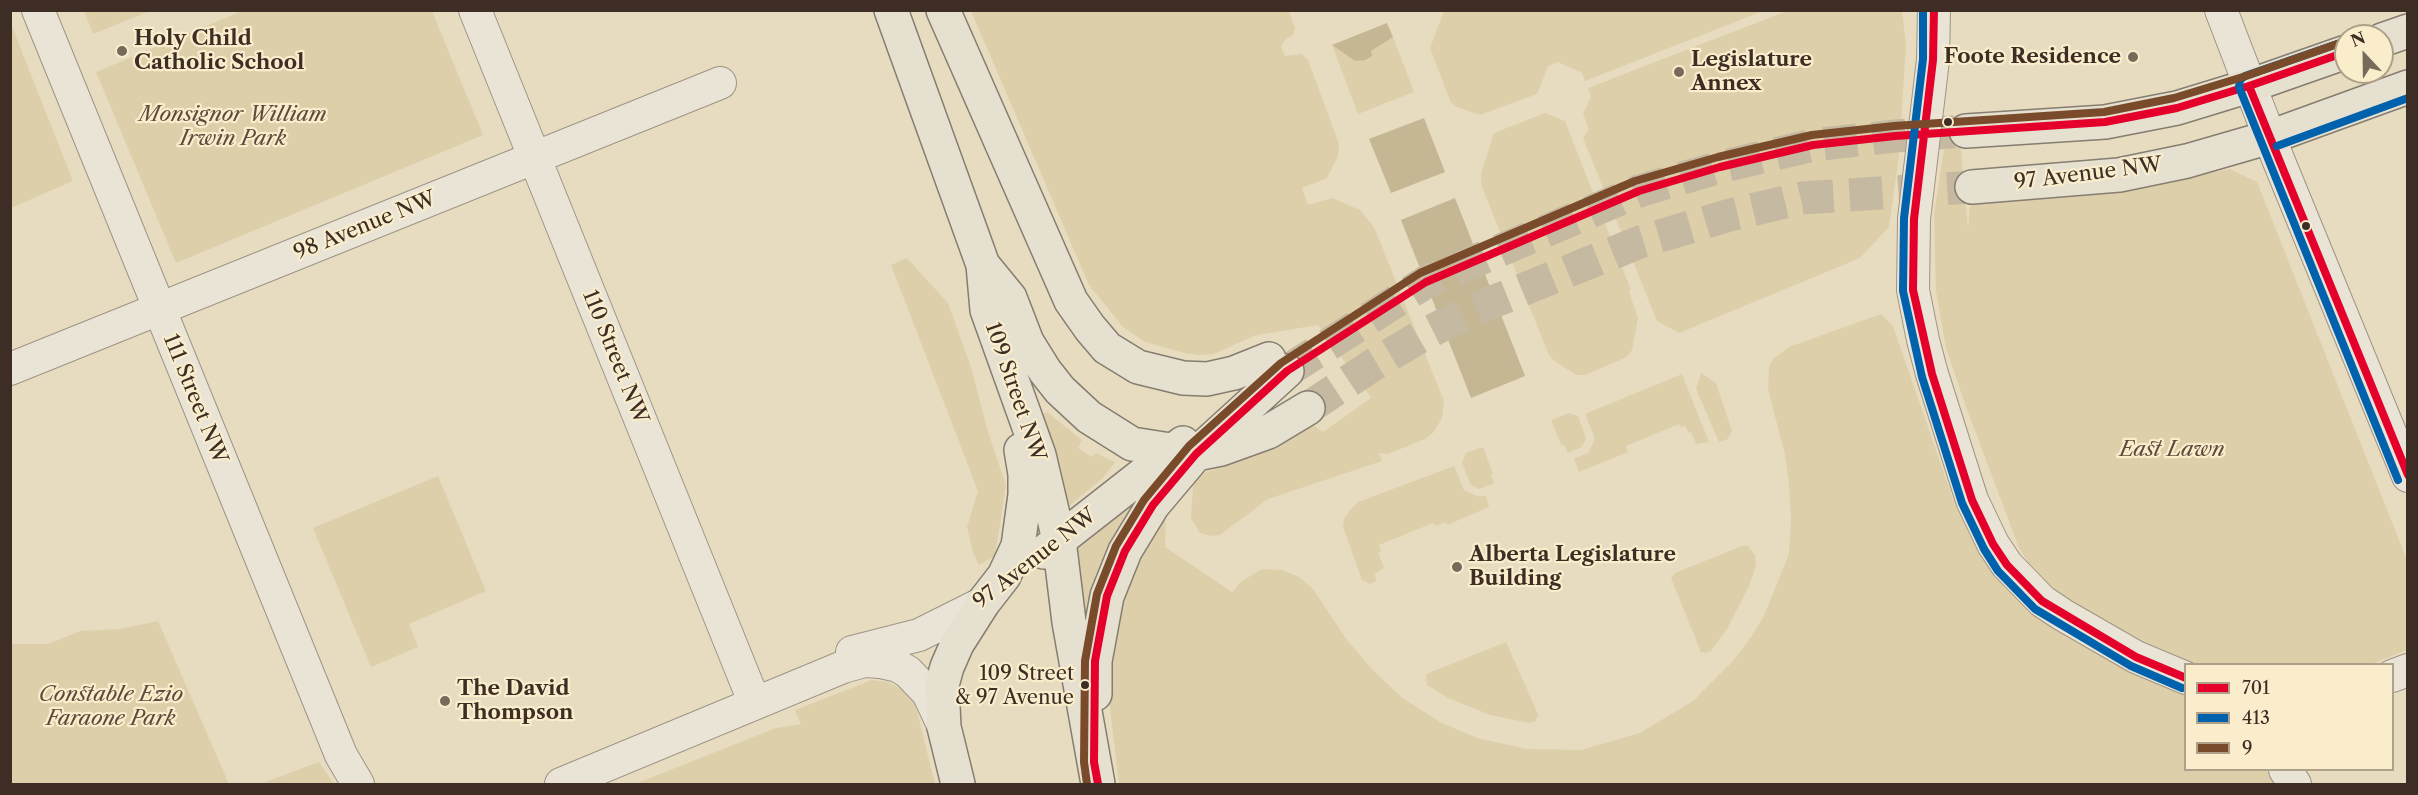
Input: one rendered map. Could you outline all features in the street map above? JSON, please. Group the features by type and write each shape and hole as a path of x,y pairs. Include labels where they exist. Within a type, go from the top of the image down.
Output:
{"main road":[{"name":"109 Street NW","path":"891,10 983,265 987,310 1039,454 1059,540 1069,622 1096,773"},
{"name":"97 Avenue NW","path":"942,10 1071,301 1089,328 1107,348 1138,367 1183,378 1207,379 1278,365 1184,452 1059,540 983,603"},
{"path":"1966,131 2106,122 2177,108 2334,56"},
{"name":"97 Avenue NW","path":"1972,187 2119,175 2187,161 2270,137 2408,87"},
{"name":"97 Avenue NW","path":"983,265 1010,298 1027,342 1060,390 1089,417 1132,444 1184,452 1221,449 1268,432 1308,408"},
{"path":"958,784 944,727 942,685 957,644 1012,562 1018,546 1025,495 1025,474 1007,368"},
{"path":"1096,773 1095,661 1107,596 1125,551 1184,452"}],"street":[{"name":"111 Street NW","path":"38,10 341,755 358,784"},
{"name":"110 Street NW","path":"475,10 754,696"},
{"path":"1934,10 1933,60 1914,219 1913,290 1932,374 1972,500 1992,544 2007,565 2042,601 2136,657 2184,677"},
{"path":"2221,10 2249,86 2408,476"},
{"name":"98 Avenue NW","path":"10,369 720,83"},
{"name":"97 Avenue NW","path":"561,784 841,654 919,635 983,603"},
{"name":"97 Avenue NW","path":"754,696 864,661 880,662 898,666 921,685 934,701 944,727"},
{"path":"2287,771 2295,784"}],"green space":[{"path":"1444,10 1763,11 1585,81 1582,73 1558,62 1548,66 1537,94 1480,115 1451,103 1430,48"},
{"path":"84,11 150,11 93,34"},
{"name":"Monsignor William Irwin Park","path":"242,11 432,11 483,135 176,263 96,72"},
{"path":"971,11 1289,11 1295,28 1293,35 1281,46 1282,49 1285,56 1302,54 1308,60 1339,144 1338,156 1327,178 1302,188 1308,205 1332,198 1360,210 1374,227 1444,401 1442,418 1434,432 1425,439 1388,454 1379,453 1382,461 1268,499 1220,535 1211,536 1200,533 1191,518 1193,486 1202,473 1233,464 1273,448 1313,425 1323,432 1371,398 1318,325 1256,335 1214,354 1200,355 1145,342 1123,327 1089,285"},
{"path":"1787,11 1902,11 1906,44 1899,156 1889,227 1860,258 1679,333 1657,321 1583,138 1589,130 1583,114 1591,97 1588,88"},
{"path":"11,24 73,181 10,208"},
{"path":"1393,37 1414,92 1358,114 1332,45 1355,61"},
{"path":"1545,113 1565,121 1631,290 1629,292 1638,318 1632,350 1627,357 1585,375 1576,375 1553,360 1548,353 1481,184 1481,173 1494,133"},
{"name":"East Lawn","path":"1949,118 1958,118 1968,229 1970,204 2099,194 2230,169 2257,182 2407,560 2407,650 2374,663 2186,663 2126,636 2056,594 2029,564 2019,548 1946,348 1936,291 1934,213"},
{"path":"907,258 948,303 971,367 988,432 1006,485 995,556 979,565 973,553 967,527 978,491 891,265"},
{"path":"1881,314 1893,326 1954,502 1974,541 2013,595 2053,625 2184,694 2184,771 2267,771 2276,784 1119,784 1108,692 1112,648 1121,607 1135,570 1166,514 1165,547 1232,592 1242,581 1262,569 1282,570 1299,577 1313,589 1347,640 1371,668 1401,697 1440,722 1477,738 1527,749 1581,750 1640,733 1693,701 1734,660 1751,637 1764,616 1789,554 1791,517 1789,483 1785,455 1768,389 1769,366 1773,359 1789,347"},
{"path":"1701,373 1716,383 1732,431 1728,439 1719,442 1696,389"},
{"path":"1682,374 1709,442 1696,444 1691,432 1689,433 1685,426 1681,427 1679,424 1626,446 1628,452 1579,472 1574,459 1588,453 1595,439 1585,414"},
{"path":"1047,412 1082,440 1078,448 1092,457 1096,453 1115,462 1104,477 1068,507 1064,504 1043,414"},
{"path":"1569,413 1578,416 1586,438 1582,447 1568,453 1564,445 1562,446 1551,420"},
{"path":"1483,447 1494,483 1479,489 1471,485 1462,463 1466,453"},
{"path":"1454,466 1464,490 1480,497 1486,495 1489,507 1447,525 1446,522 1435,526 1433,523 1379,545 1381,551 1378,553 1384,568 1374,574 1377,581 1370,584 1362,580 1343,527 1344,519 1351,509 1358,502"},
{"path":"438,476 486,591 409,624 418,647 371,667 313,528"},
{"path":"1137,487 1146,498 1088,637 1075,543"},
{"path":"1742,546 1748,546 1755,555 1756,566 1749,586 1727,629 1711,651 1701,652 1671,578 1675,573"},
{"name":"Constable Ezio Faraone Park","path":"158,621 229,784 11,784 11,644 48,644 80,631 120,629"},
{"path":"1506,642 1537,712 1538,716 1535,721 1530,723 1490,715 1448,698 1427,685 1426,675 1431,672"},
{"path":"872,680 888,682 906,692 915,703 935,784 635,784 776,728 801,724 795,710"},
{"path":"319,762 334,784 260,784"}],"shaded area":[{"path":"1387,23 1393,37 1371,51 1372,56 1365,60 1355,61 1332,45"},
{"path":"1424,118 1445,172 1391,193 1369,139"},
{"path":"1455,198 1525,376 1471,398 1401,220"}],"tunnel":[{"path":"1287,371 1426,282 1639,191 1720,167 1813,145 1966,131"},
{"path":"1308,408 1425,334 1473,310 1640,242 1730,215 1802,198 1972,187"}],"transit line":[{"name":"413","path":"1923,10 1923,59 1904,218 1903,291 1922,377 1962,503 1984,549 1998,571 2035,609 2131,666 2182,688"},
{"name":"701","path":"1934,10 1933,60 1914,219 1913,290 1932,374 1972,500 1993,544 2007,565 2042,601 2136,657 2184,677"},
{"name":"413","path":"2334,45 2245,76 2240,80 2239,87 2398,480"},
{"name":"9","path":"1087,784 1084,762 1085,661 1097,594 1116,546 1144,500 1189,446 1281,363 1420,273 1635,181 1718,157 1812,135 1894,126 2104,112 2174,98 2334,45"},
{"name":"701","path":"1098,784 1094,762 1095,661 1107,596 1125,551 1153,505 1196,454 1287,371 1426,282 1639,191 1720,167 1813,145 1895,136 2105,122 2177,108 2334,56"},
{"name":"701","path":"2249,86 2408,475"},
{"name":"413","path":"2277,146 2408,98"}],"place":[{"name":"Holy Child Catholic School","path":"122,51"},
{"name":"Foote Residence","path":"2133,57"},
{"name":"Legislature Annex","path":"1679,72"},
{"name":"Alberta Legislature Building","path":"1457,567"},
{"name":"109 Street & 97 Avenue","path":"1085,685"},
{"name":"The David Thompson","path":"445,701"}]}
